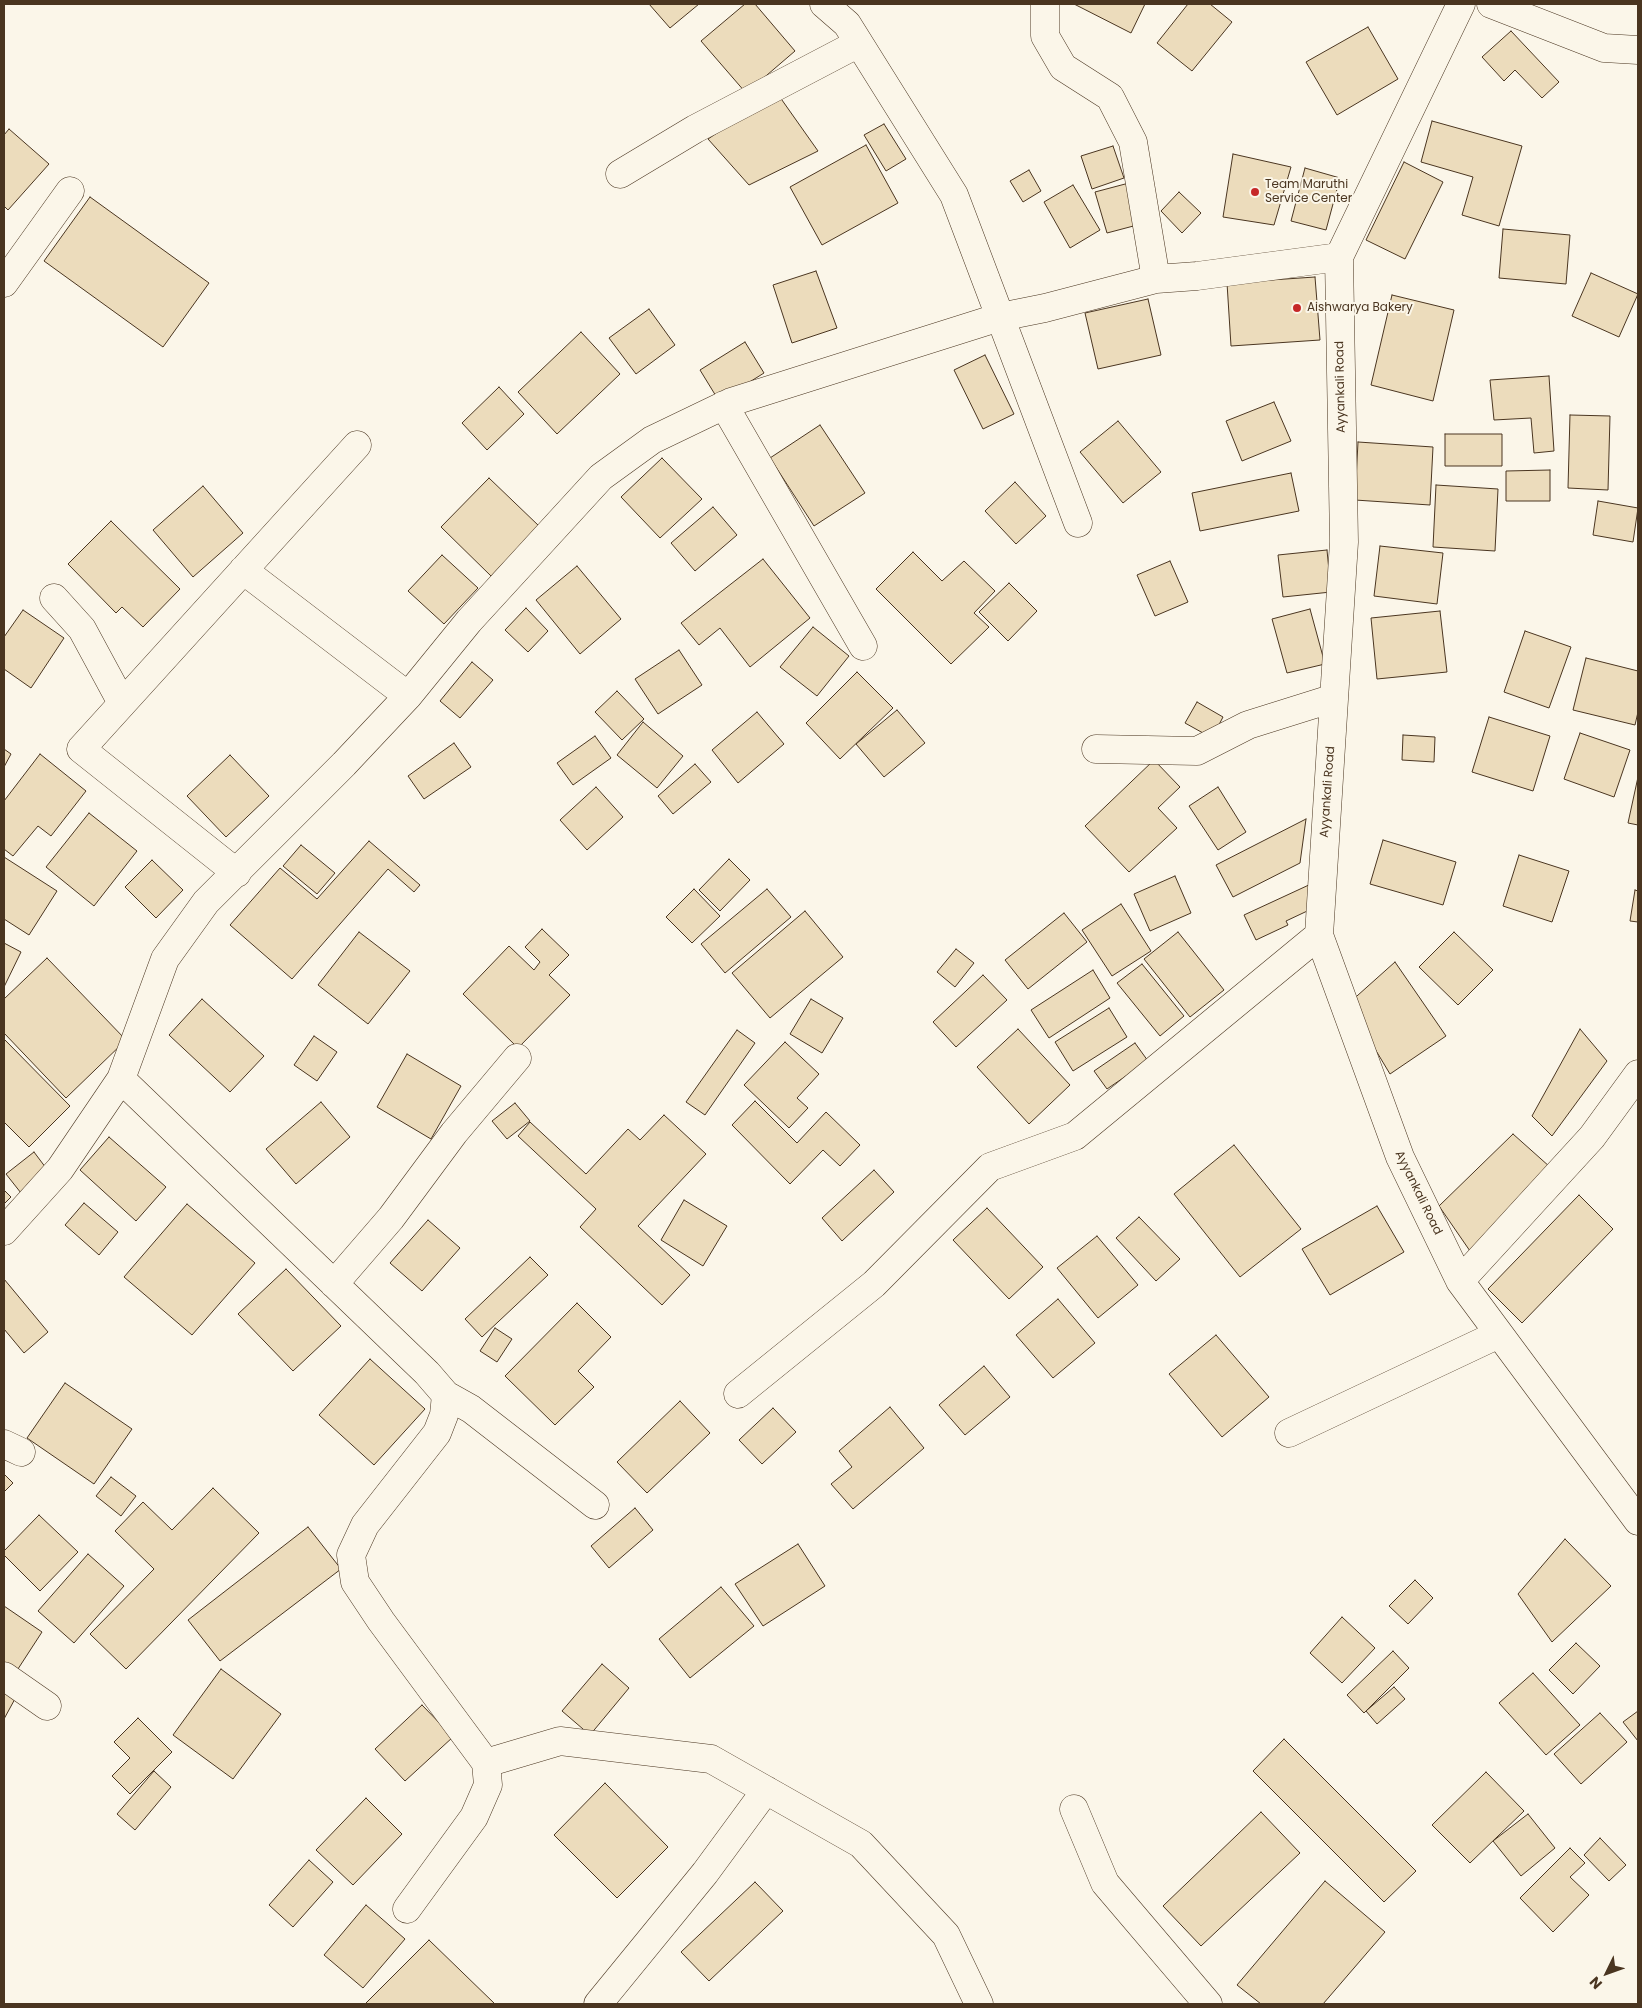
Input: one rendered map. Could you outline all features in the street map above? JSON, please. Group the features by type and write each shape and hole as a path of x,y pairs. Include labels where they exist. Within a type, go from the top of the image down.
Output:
{"street":[{"path":"824,4 847,24 954,195 1078,523"},
{"path":"1045,4 1045,36 1063,67 1110,97 1133,142 1156,279"},
{"name":"Ayyankali Road","path":"1461,4 1339,257 1344,542 1319,935 1400,1157 1460,1281 1638,1521"},
{"path":"1491,4 1604,48 1638,50"},
{"path":"620,174 695,129 859,43"},
{"path":"4,283 70,191"},
{"path":"4,1231 60,1169 121,1079 165,959 206,902 237,873 408,696 469,621 601,477 652,440 724,405 1000,317 1045,308 1156,279 1197,276 1339,257"},
{"path":"724,405 863,646"},
{"path":"237,873 81,749 356,445"},
{"path":"243,570 408,696"},
{"path":"54,598 82,629 122,703"},
{"path":"1096,749 1197,752 1248,725 1334,698"},
{"path":"738,1394 874,1284 990,1167 1075,1136 1319,935"},
{"path":"334,1284 391,1218 454,1133 517,1058"},
{"path":"1460,1281 1592,1137 1638,1074"},
{"path":"121,1079 427,1373 446,1395 471,1409 595,1505"},
{"path":"1290,1433 1500,1334"},
{"path":"406,1909 474,1817 488,1785 486,1763 381,1621 355,1582 351,1554 365,1525 436,1433 444,1415 446,1395"},
{"path":"4,1676 47,1706"},
{"path":"486,1763 560,1742 711,1759 861,1844 946,1935 979,2004"},
{"path":"598,2004 705,1873 766,1790"},
{"path":"1074,1809 1105,1883 1208,2004"}],"building":[{"path":"649,4 699,4 670,28"},
{"path":"745,4 755,4 795,51 746,93 701,41"},
{"path":"1074,4 1145,4 1131,33"},
{"path":"1188,4 1210,4 1232,22 1192,71 1157,43"},
{"path":"1368,27 1398,79 1337,115 1306,62"},
{"path":"1511,31 1559,82 1542,98 1515,70 1504,81 1482,57"},
{"path":"777,93 818,151 749,185 708,139"},
{"path":"1432,121 1522,146 1499,226 1462,215 1473,177 1421,162"},
{"path":"884,124 906,159 886,171 864,135"},
{"path":"9,129 49,164 8,210 4,206 4,135"},
{"path":"866,145 898,203 822,245 790,187"},
{"path":"1113,146 1124,178 1092,189 1081,156"},
{"name":"Team Maruthi Service Center","path":"1233,154 1291,167 1274,225 1223,217"},
{"path":"1404,162 1443,182 1405,259 1366,240"},
{"path":"1305,168 1340,178 1326,230 1291,221"},
{"path":"1029,170 1041,191 1023,202 1010,181"},
{"path":"1129,183 1141,224 1107,233 1095,192"},
{"path":"1073,185 1100,230 1070,248 1044,202"},
{"path":"1179,192 1201,213 1182,233 1161,211"},
{"path":"90,197 209,283 163,347 44,261"},
{"path":"1503,229 1570,235 1566,284 1499,278"},
{"path":"816,271 837,328 792,343 773,285"},
{"path":"1591,273 1638,294 1619,337 1572,316"},
{"path":"1315,277 1320,340 1231,346 1227,283"},
{"path":"1392,295 1454,310 1433,401 1371,385"},
{"path":"1148,299 1161,355 1098,369 1085,313"},
{"path":"649,309 675,345 636,374 609,338"},
{"path":"581,332 620,374 557,434 518,392"},
{"path":"745,342 764,373 719,401 700,370"},
{"path":"985,355 1014,414 983,429 954,370"},
{"path":"1549,376 1554,451 1534,453 1531,418 1494,420 1490,380"},
{"path":"499,387 524,414 487,450 462,423"},
{"path":"1274,402 1291,441 1242,461 1226,421"},
{"path":"1570,415 1610,416 1608,490 1568,488"},
{"path":"1118,421 1161,472 1123,503 1080,452"},
{"path":"820,425 865,493 814,526 770,458"},
{"path":"1445,434 1502,434 1502,466 1445,466"},
{"path":"1358,442 1433,447 1430,505 1355,500"},
{"path":"662,458 702,499 660,538 621,497"},
{"path":"1550,470 1550,501 1506,501 1506,471"},
{"path":"1291,473 1299,511 1200,531 1192,493"},
{"path":"489,478 539,526 491,576 441,527"},
{"path":"1015,482 1046,516 1016,544 985,511"},
{"path":"1436,485 1498,489 1495,551 1433,547"},
{"path":"203,486 243,533 193,577 153,530"},
{"path":"1598,501 1638,508 1633,542 1593,535"},
{"path":"713,507 737,535 695,571 671,543"},
{"path":"111,521 180,589 143,627 122,607 116,613 68,564"},
{"path":"1380,546 1443,553 1437,604 1374,596"},
{"path":"1327,550 1331,592 1283,597 1278,555"},
{"path":"913,552 942,581 964,561 995,591 974,613 989,627 951,664 876,589"},
{"path":"442,555 478,588 444,624 408,591"},
{"path":"763,559 810,618 750,667 720,628 699,645 681,623"},
{"path":"1170,561 1188,602 1155,616 1137,575"},
{"path":"577,566 621,619 580,654 536,600"},
{"path":"1009,583 1037,611 1008,641 979,612"},
{"path":"526,608 548,631 528,652 505,630"},
{"path":"1310,609 1325,664 1287,673 1272,619"},
{"path":"23,610 64,638 31,688 4,669 4,637"},
{"path":"1440,611 1447,672 1377,679 1371,618"},
{"path":"813,627 849,656 817,696 780,667"},
{"path":"1525,631 1571,647 1549,708 1504,692"},
{"path":"679,650 702,685 658,714 635,679"},
{"path":"1586,658 1638,671 1638,712 1635,725 1573,710"},
{"path":"472,662 493,680 460,718 440,701"},
{"path":"857,672 893,708 840,759 806,723"},
{"path":"617,691 644,719 622,740 595,712"},
{"path":"1197,702 1223,717 1212,738 1185,723"},
{"path":"897,710 925,743 884,777 856,744"},
{"path":"757,712 784,744 738,783 712,750"},
{"path":"1489,717 1550,736 1533,791 1472,772"},
{"path":"643,722 683,756 657,788 617,755"},
{"path":"1580,733 1630,750 1614,797 1564,779"},
{"path":"1403,735 1435,737 1434,762 1402,760"},
{"path":"595,736 611,758 573,785 557,763"},
{"path":"454,743 471,767 424,799 408,776"},
{"path":"4,749 11,754 4,767"},
{"path":"40,754 86,791 51,836 38,826 13,856 4,849 4,801"},
{"path":"230,755 269,796 226,837 187,796"},
{"path":"1154,760 1180,787 1158,808 1177,828 1129,872 1085,826"},
{"path":"695,764 711,782 673,814 658,796"},
{"path":"1638,777 1638,825 1628,823"},
{"path":"596,787 623,817 587,850 560,820"},
{"path":"1218,787 1246,832 1218,850 1189,806"},
{"path":"89,813 137,851 94,906 46,867"},
{"path":"1306,819 1300,863 1233,897 1216,865"},
{"path":"1383,840 1456,862 1443,905 1370,884"},
{"path":"369,841 420,885 414,892 388,869 292,979 230,925 280,868 317,899"},
{"path":"301,845 335,873 317,894 283,866"},
{"path":"1519,855 1569,871 1552,922 1503,906"},
{"path":"4,857 57,891 29,935 4,919"},
{"path":"729,859 750,880 720,911 699,890"},
{"path":"152,860 183,890 156,918 125,887"},
{"path":"1175,876 1191,913 1150,931 1134,894"},
{"path":"1311,884 1320,905 1286,921 1288,925 1256,940 1244,915"},
{"path":"694,889 720,916 692,943 666,917"},
{"path":"767,889 791,917 725,973 701,944"},
{"path":"1635,890 1638,891 1638,922 1630,921"},
{"path":"1121,904 1151,951 1112,976 1082,930"},
{"path":"805,911 843,957 770,1018 732,973"},
{"path":"1064,913 1087,942 1028,989 1005,960"},
{"path":"542,929 569,955 549,975 570,995 518,1048 463,994 509,946 534,970 540,962 525,947"},
{"path":"359,932 410,971 368,1024 318,985"},
{"path":"1178,932 1224,990 1190,1017 1144,959"},
{"path":"1454,932 1493,970 1458,1005 1419,967"},
{"path":"4,943 21,952 4,987"},
{"path":"956,949 974,963 955,987 937,972"},
{"path":"47,958 126,1040 66,1098 4,1033 4,999"},
{"path":"1395,962 1446,1036 1390,1074 1348,1004"},
{"path":"1142,964 1184,1016 1160,1036 1117,983"},
{"path":"1093,970 1110,998 1049,1038 1031,1010"},
{"path":"983,975 1007,1000 956,1047 933,1022"},
{"path":"202,999 264,1056 230,1092 169,1035"},
{"path":"811,999 843,1018 822,1053 790,1034"},
{"path":"1109,1008 1127,1037 1073,1071 1055,1042"},
{"path":"1018,1029 1070,1085 1029,1124 977,1067"},
{"path":"1580,1029 1607,1061 1552,1136 1532,1116"},
{"path":"737,1030 755,1043 705,1115 686,1102"},
{"path":"314,1036 337,1052 317,1081 294,1065"},
{"path":"4,1039 70,1106 29,1147 4,1122"},
{"path":"785,1042 819,1074 797,1098 808,1108 789,1128 744,1085"},
{"path":"1135,1043 1148,1061 1107,1089 1094,1071"},
{"path":"407,1054 461,1086 431,1139 377,1107"},
{"path":"755,1101 797,1143 826,1112 860,1145 840,1166 823,1150 790,1184 732,1125"},
{"path":"321,1102 350,1137 296,1184 266,1149"},
{"path":"515,1103 530,1121 507,1139 492,1121"},
{"path":"664,1115 706,1154 638,1226 690,1275 662,1305 580,1227 596,1209 518,1136 530,1122 586,1174 628,1129 640,1140"},
{"path":"1513,1134 1550,1167 1470,1251 1439,1206"},
{"path":"109,1137 166,1187 136,1221 80,1170"},
{"path":"1234,1145 1301,1229 1240,1277 1174,1194"},
{"path":"34,1152 49,1172 21,1193 6,1174"},
{"path":"874,1170 894,1192 842,1241 822,1218"},
{"path":"4,1190 11,1197 4,1204"},
{"path":"1579,1195 1613,1229 1522,1323 1488,1289"},
{"path":"684,1200 727,1226 703,1266 661,1240"},
{"path":"84,1203 118,1232 99,1255 65,1225"},
{"path":"187,1204 255,1263 192,1335 124,1277"},
{"path":"1377,1206 1404,1252 1330,1295 1302,1249"},
{"path":"987,1208 1043,1267 1009,1299 953,1240"},
{"path":"1139,1217 1180,1259 1156,1281 1116,1238"},
{"path":"428,1220 460,1248 422,1291 390,1263"},
{"path":"1097,1236 1138,1285 1098,1318 1057,1268"},
{"path":"530,1257 548,1275 482,1337 465,1319"},
{"path":"286,1269 341,1326 293,1371 238,1314"},
{"path":"4,1279 48,1332 24,1353 4,1329"},
{"path":"1058,1299 1095,1343 1053,1378 1016,1335"},
{"path":"577,1303 611,1337 578,1371 594,1387 555,1425 505,1376"},
{"path":"495,1328 512,1339 497,1362 480,1351"},
{"path":"1216,1335 1269,1397 1222,1437 1169,1374"},
{"path":"370,1359 425,1409 374,1465 319,1415"},
{"path":"984,1366 1010,1397 965,1435 939,1405"},
{"path":"65,1383 132,1429 94,1484 27,1438"},
{"path":"680,1401 710,1433 647,1493 617,1462"},
{"path":"890,1407 924,1448 853,1509 831,1484 852,1467 839,1451"},
{"path":"773,1408 796,1432 762,1464 739,1440"},
{"path":"4,1474 13,1483 4,1492"},
{"path":"111,1477 136,1496 121,1516 96,1496"},
{"path":"213,1488 259,1533 126,1669 90,1634 154,1569 115,1531 143,1502 172,1530"},
{"path":"635,1508 653,1530 609,1568 591,1546"},
{"path":"39,1515 78,1552 40,1591 4,1555 4,1551"},
{"path":"308,1527 341,1569 220,1661 188,1620"},
{"path":"1565,1539 1611,1586 1552,1642 1518,1594"},
{"path":"798,1544 825,1586 763,1626 735,1584"},
{"path":"88,1554 124,1586 74,1643 38,1611"},
{"path":"1415,1580 1433,1598 1408,1624 1389,1606"},
{"path":"721,1587 754,1626 690,1678 659,1639"},
{"path":"4,1606 42,1632 16,1672 4,1664"},
{"path":"1342,1617 1375,1648 1342,1683 1310,1653"},
{"path":"1576,1643 1600,1666 1573,1694 1549,1670"},
{"path":"1393,1651 1409,1668 1364,1713 1347,1695"},
{"path":"602,1664 629,1688 590,1735 562,1711"},
{"path":"221,1669 281,1714 233,1779 173,1735"},
{"path":"1533,1673 1580,1725 1546,1755 1499,1703"},
{"path":"1394,1687 1405,1699 1377,1724 1366,1711"},
{"path":"4,1691 16,1697 4,1719"},
{"path":"422,1705 453,1737 405,1781 375,1749"},
{"path":"1638,1711 1638,1741 1623,1722"},
{"path":"1600,1713 1627,1742 1581,1784 1554,1754"},
{"path":"138,1718 172,1752 130,1794 112,1776 130,1758 114,1742"},
{"path":"1284,1739 1416,1871 1384,1902 1253,1771"},
{"path":"154,1771 171,1787 135,1830 117,1814"},
{"path":"1486,1772 1524,1811 1470,1863 1432,1825"},
{"path":"605,1783 668,1847 617,1898 554,1835"},
{"path":"366,1798 402,1834 353,1885 316,1850"},
{"path":"1261,1812 1300,1853 1201,1946 1163,1906"},
{"path":"1528,1814 1555,1848 1521,1876 1493,1841"},
{"path":"1600,1838 1626,1865 1609,1881 1584,1855"},
{"path":"1570,1848 1585,1863 1570,1877 1589,1895 1553,1932 1520,1898"},
{"path":"309,1860 333,1882 293,1927 269,1905"},
{"path":"1325,1881 1385,1932 1323,2004 1261,2004 1237,1985"},
{"path":"755,1882 783,1911 709,1981 681,1952"},
{"path":"366,1905 405,1939 363,1988 324,1955"},
{"path":"429,1940 495,2004 365,2004"}],"place":[{"name":"Team Maruthi Service Center","path":"1255,192"},
{"name":"Aishwarya Bakery","path":"1297,308"}]}
